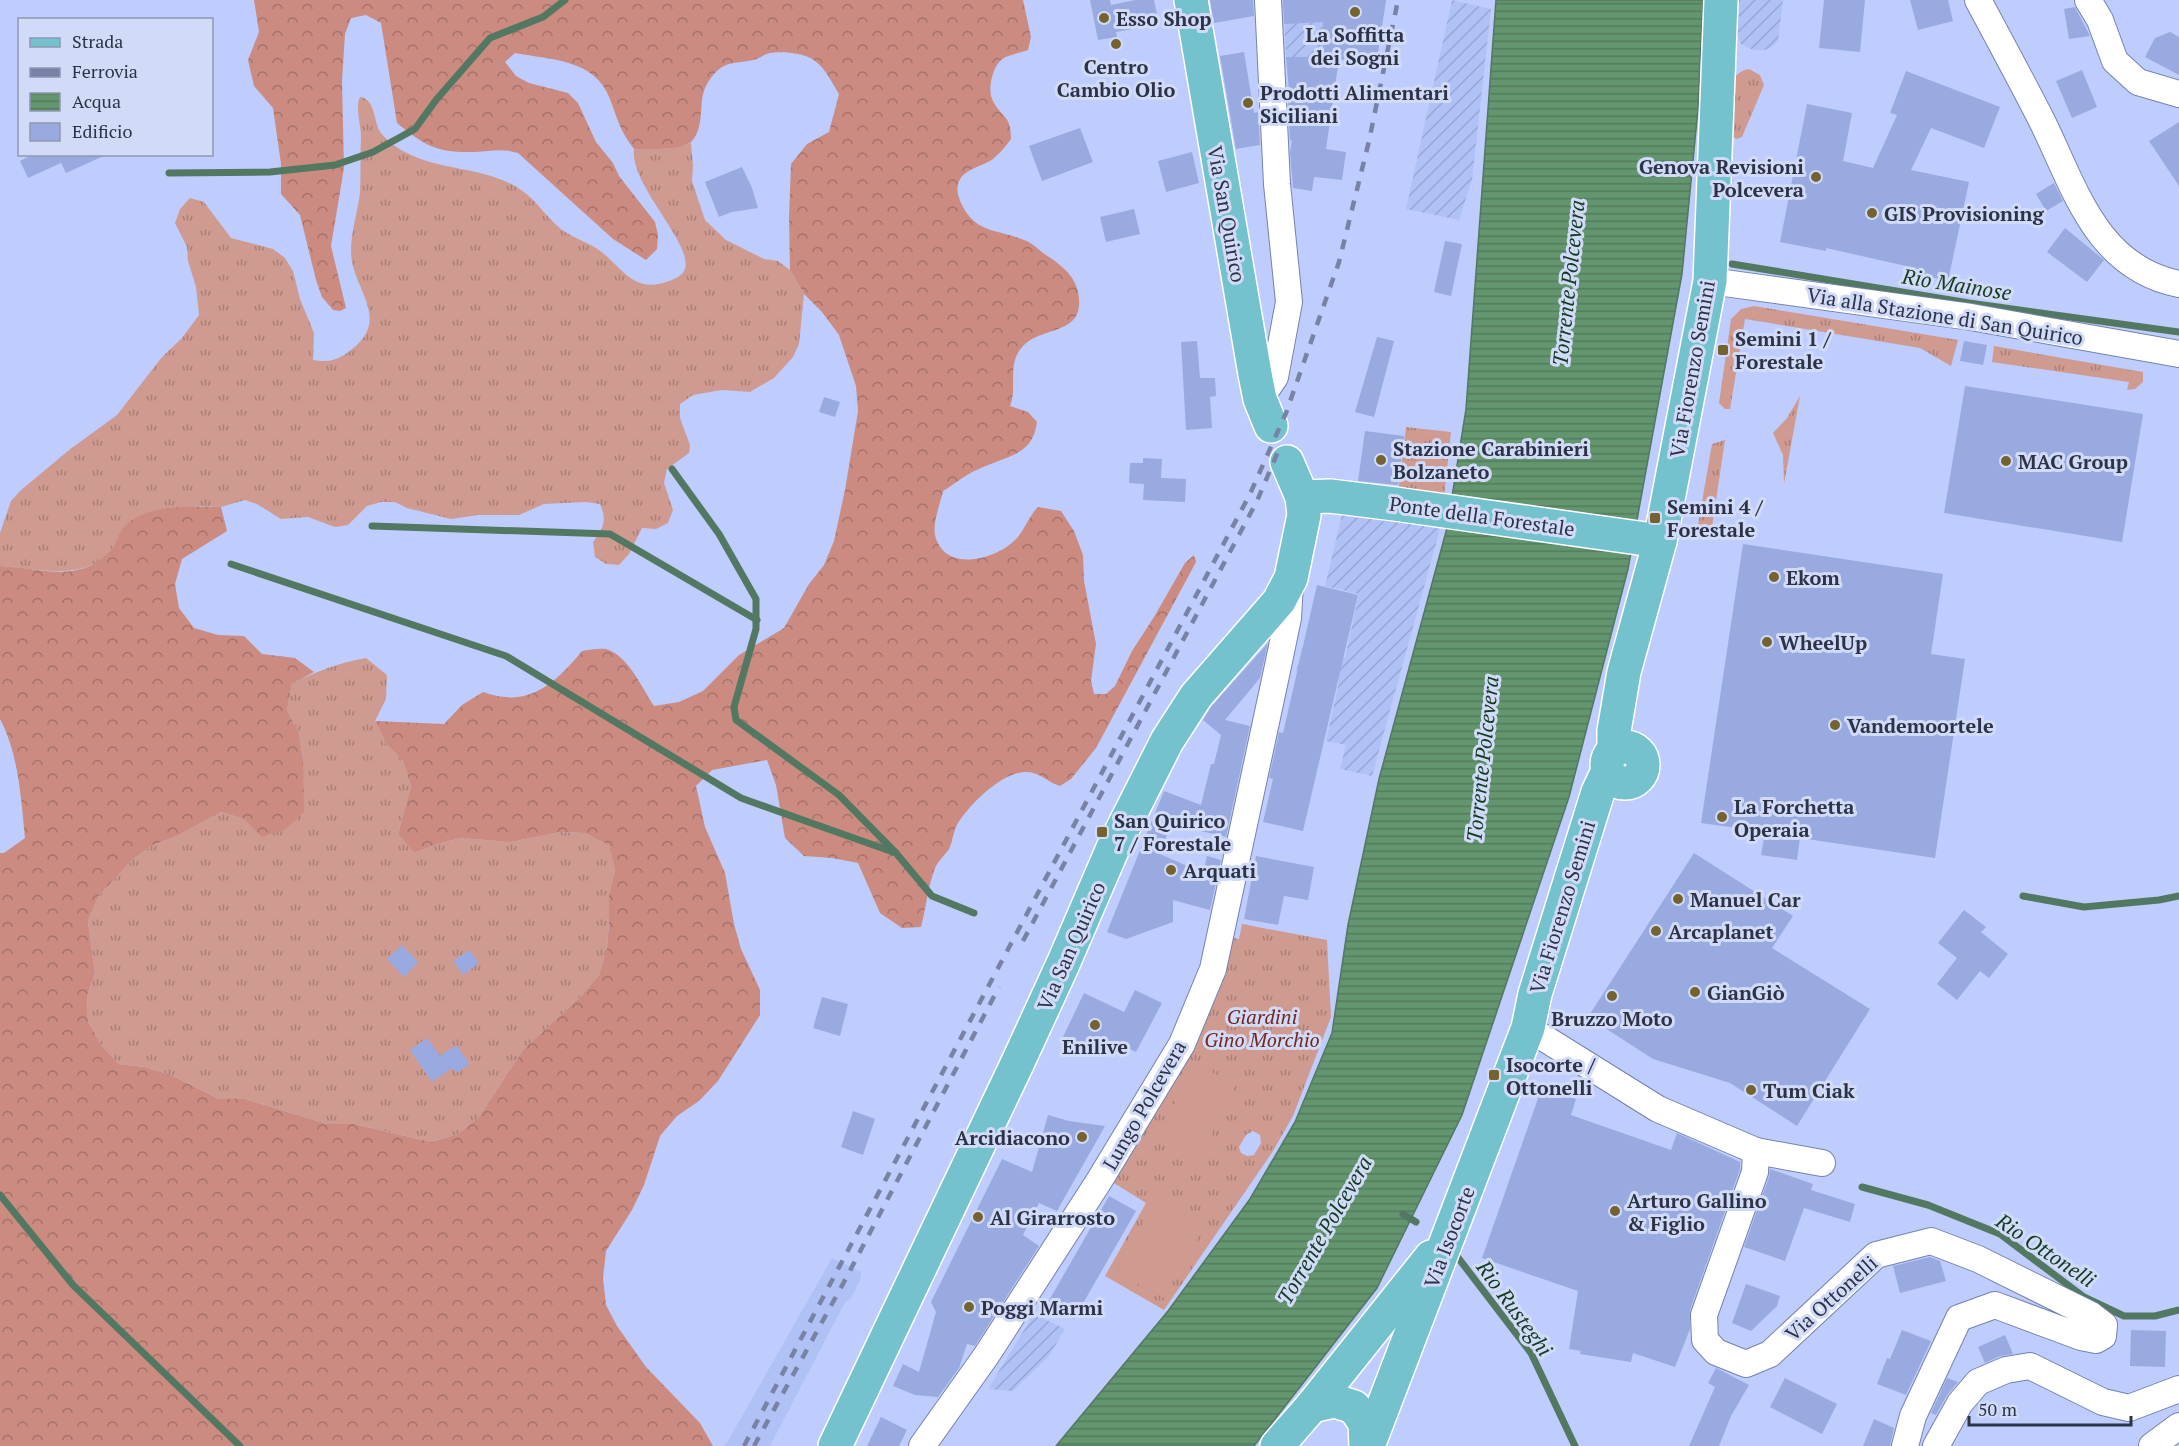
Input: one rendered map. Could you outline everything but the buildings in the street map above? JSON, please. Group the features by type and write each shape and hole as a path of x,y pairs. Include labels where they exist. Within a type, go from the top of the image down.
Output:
{"main road":[{"name":"Via San Quirico","path":"1191,0 1232,244 1265,412"},
{"name":"Via Fiorenzo Semini","path":"1528,1028 1535,994 1612,761 1624,672 1647,539 1710,281 1721,0"},
{"name":"Via San Quirico","path":"835,1446 1058,975 1113,848 1167,741 1197,696 1279,601 1291,578 1304,515 1302,497 1287,462"},
{"name":"Ponte della Forestale","path":"1302,497 1330,496 1647,539"},
{"name":"Via Isocorte","path":"1367,1446 1528,1028"},
{"path":"1277,1446 1312,1406 1451,1232"},
{"path":"1312,1406 1335,1401 1354,1407 1365,1423 1367,1446"}],"street":[{"path":"1265,412 1275,377 1289,302 1277,184 1268,0"},
{"path":"1978,0 2041,119 2094,228 2123,259 2143,272 2179,284"},
{"path":"2088,0 2100,20 2115,61 2138,82 2179,94"},
{"name":"Via alla Stazione di San Quirico","path":"1710,281 1971,317 2179,354"},
{"name":"Lungo Polcevera","path":"922,1446 992,1347 1099,1181 1182,1044 1213,969 1286,630 1291,578"},
{"path":"1528,1028 1658,1108 1756,1151 1822,1163"},
{"name":"Via Ottonelli","path":"1756,1151 1755,1172 1704,1315 1704,1340 1716,1352 1746,1364 1770,1354 1876,1255 1931,1240 1978,1259 2091,1315 2104,1325 2103,1336 2096,1340 2081,1337 1995,1305 1959,1318 1913,1416 1905,1446"},
{"path":"1936,1446 1960,1403 1978,1382 2006,1370 2030,1366 2103,1402 2129,1408 2179,1389"},
{"path":"2152,1446 2179,1426"}],"shaded area":[{"path":"1283,0 1386,0 1376,65 1323,57 1286,57"},
{"path":"1452,0 1491,9 1472,180 1459,220 1406,209"},
{"path":"1734,0 1783,0 1778,41 1772,47 1765,50 1753,50 1741,44 1734,30"},
{"path":"1343,510 1440,529 1372,776 1340,769 1346,745 1326,741 1339,682 1296,672 1302,648 1345,658 1359,594 1325,586"},
{"path":"832,1258 861,1272 861,1277 852,1297 844,1304 770,1446 725,1446"},
{"path":"1034,1314 1065,1329 1049,1356 1013,1391 988,1389"}],"green space":[{"path":"254,0 1023,0 1031,37 1028,50 1001,60 995,68 990,92 996,107 1008,121 1011,139 993,159 963,175 958,185 958,192 961,203 973,220 988,229 1029,242 1064,268 1077,288 1079,306 1072,322 1030,340 1023,346 1015,360 1010,406 1028,412 1037,422 1030,442 1017,453 974,471 943,491 935,523 935,535 943,551 952,557 975,559 1009,545 1017,538 1038,507 1061,511 1074,531 1083,555 1084,581 1096,644 1091,681 1094,694 1106,694 1115,686 1132,651 1185,563 1194,555 1196,562 1096,748 1071,779 1060,786 1036,774 1018,773 988,790 963,815 956,826 949,849 935,868 921,927 902,928 880,913 858,863 804,856 785,838 776,785 767,760 712,770 696,786 705,827 725,873 741,949 760,990 760,1015 718,1081 699,1101 677,1116 660,1136 644,1185 632,1210 606,1251 603,1278 606,1305 617,1326 646,1367 700,1423 713,1446 0,1446 0,853 4,853 25,838 15,762 0,719 0,566 58,572 81,569 103,557 113,547 124,527 133,519 144,514 170,508 221,507 227,531 182,559 175,584 179,608 194,628 218,635 244,636 262,654 295,658 314,672 292,684 287,710 299,733 303,759 304,812 286,829 262,837 244,819 221,812 177,836 153,845 132,860 98,897 88,921 95,973 87,996 88,1021 101,1045 119,1064 145,1067 171,1075 219,1099 245,1099 327,1124 354,1124 431,1142 458,1134 479,1117 523,1050 582,995 599,975 607,948 609,894 615,870 609,845 585,833 560,832 511,842 461,838 414,853 398,834 411,786 403,761 386,744 375,721 444,724 462,705 483,692 503,697 529,695 549,684 582,651 598,649 614,652 628,665 654,706 679,702 703,691 739,655 784,628 809,584 824,565 834,541 845,490 858,411 856,386 839,335 822,312 804,294 790,270 791,164 807,144 829,132 839,94 819,64 800,54 775,52 723,66 713,76 704,91 699,128 692,141 673,148 634,149 617,119 603,86 594,76 571,64 515,53 505,62 516,76 529,83 568,93 578,103 596,142 655,222 658,235 657,249 646,260 613,239 518,153 502,150 462,152 441,149 424,143 397,123 381,23 366,15 351,18 345,34 342,81 344,168 331,246 346,308 340,311 333,310 322,297 300,215 281,194 281,164 273,108 254,86 248,60 259,32"},
{"path":"1749,69 1760,75 1764,85 1742,137 1737,139 1731,136 1735,76"},
{"path":"360,97 369,102 381,133 400,149 420,159 485,174 511,184 532,199 561,229 599,250 632,279 648,285 678,277 684,271 685,260 673,231 642,180 635,164 634,149 663,149 691,143 692,181 705,220 726,240 764,259 778,261 790,270 804,294 799,344 793,357 774,378 750,392 722,390 693,395 680,404 680,418 690,445 689,453 667,469 664,483 673,510 668,523 656,529 642,528 629,554 619,565 606,564 595,557 593,542 602,528 604,519 600,504 586,502 544,504 519,515 478,515 451,519 407,508 395,502 381,502 367,506 348,525 335,527 308,517 281,519 257,504 245,500 221,507 197,506 124,527 113,547 102,559 76,570 45,571 0,566 0,533 11,501 69,450 117,415 162,357 182,338 199,315 196,287 188,261 187,247 175,223 180,209 190,198 204,202 231,238 273,249 285,258 293,271 300,299 314,333 313,360 329,361 342,356 363,338 369,326 369,315 353,265 351,251 360,192 361,137 358,106"},
{"path":"1754,306 1958,340 1951,366 1920,348 1745,319 1730,409 1725,409 1719,403 1731,319 1741,309"},
{"path":"1994,346 2143,372 2143,382 2135,389 2127,390 2129,382 1992,362"},
{"path":"1800,396 1784,484 1783,455 1773,433 1787,418"},
{"path":"1406,427 1451,432 1444,497 1398,492"},
{"path":"1725,440 1711,534 1697,531 1712,444"},
{"path":"366,658 387,675 386,699 375,721 386,744 403,761 411,786 398,834 414,853 461,838 511,842 560,832 585,833 609,844 615,870 609,894 607,948 599,975 582,995 523,1050 479,1117 458,1134 431,1142 354,1124 327,1124 245,1099 219,1099 171,1075 145,1067 119,1064 101,1045 88,1021 87,996 95,973 88,921 98,897 132,860 153,845 177,836 221,812 244,819 303,759 299,733 287,710 292,684 328,668"},
{"name":"Giardini Gino Morchio","path":"1242,924 1327,940 1331,1017 1293,1116 1273,1151 1164,1310 1105,1276 1146,1203 1109,1180 1230,937 1239,939","holes":["1253,1131 1260,1135 1261,1143 1254,1155 1247,1156 1241,1153 1239,1147 1246,1135"]},
{"path":"1194,1064 1236,1084 1199,1159 1157,1139"},
{"path":"1155,1201 1203,1227 1164,1298 1116,1272"}],"water":[{"name":"Torrente Polcevera","path":"1496,0 1703,0 1698,109 1682,274 1628,569 1569,797 1462,1115 1377,1288 1254,1446 1056,1446 1168,1311 1250,1199 1295,1122 1332,1033 1348,925 1379,779 1447,528 1466,409"}],"waterway":[{"path":"169,173 270,172 335,165 373,152 415,129 436,100 490,38 543,17 565,0"},
{"name":"Rio Mainose","path":"1732,264 1969,303 2179,332"},
{"path":"672,469 719,534 756,599 756,629 734,707 736,720 839,795 896,853 932,896 974,913"},
{"path":"372,526 610,534 757,620"},
{"path":"231,564 506,656 741,798 896,853"},
{"path":"2023,896 2084,907 2179,896"},
{"name":"Rio Ottonelli","path":"1862,1187 1928,1205 2000,1234 2084,1297 2124,1316 2155,1316 2179,1310"},
{"path":"0,1195 73,1285 240,1446"},
{"path":"1403,1214 1416,1222"},
{"name":"Rio Rusteghi","path":"1456,1255 1531,1353 1575,1446"}],"railway":[{"path":"744,1446 1250,494 1286,413 1339,262 1369,141 1398,0"},
{"path":"1023,941 1257,501 1280,447"},
{"path":"754,1446 844,1282 999,987"}],"place":[{"name":"La Soffitta dei Sogni","path":"1355,12"},
{"name":"Esso Shop","path":"1104,18"},
{"name":"Centro Cambio Olio","path":"1116,44"},
{"name":"Prodotti Alimentari Siciliani","path":"1248,103"},
{"name":"Genova Revisioni Polcevera","path":"1816,177"},
{"name":"GIS Provisioning","path":"1872,213"},
{"name":"Semini 1 / Forestale","path":"1723,350"},
{"name":"Stazione Carabinieri Bolzaneto","path":"1381,460"},
{"name":"MAC Group","path":"2006,461"},
{"name":"Semini 4 / Forestale","path":"1655,518"},
{"name":"Ekom","path":"1774,577"},
{"name":"WheelUp","path":"1767,642"},
{"name":"Vandemoortele","path":"1835,725"},
{"name":"La Forchetta Operaia","path":"1722,817"},
{"name":"San Quirico 7 / Forestale","path":"1102,832"},
{"name":"Arquati","path":"1171,870"},
{"name":"Manuel Car","path":"1678,899"},
{"name":"Arcaplanet","path":"1656,931"},
{"name":"GianGiò","path":"1695,992"},
{"name":"Bruzzo Moto","path":"1612,996"},
{"name":"Enilive","path":"1095,1025"},
{"name":"Isocorte / Ottonelli","path":"1494,1075"},
{"name":"Tum Ciak","path":"1751,1090"},
{"name":"Arcidiacono","path":"1082,1137"},
{"name":"Arturo Gallino & Figlio","path":"1615,1211"},
{"name":"Al Girarrosto","path":"978,1217"},
{"name":"Poggi Marmi","path":"969,1307"}]}
